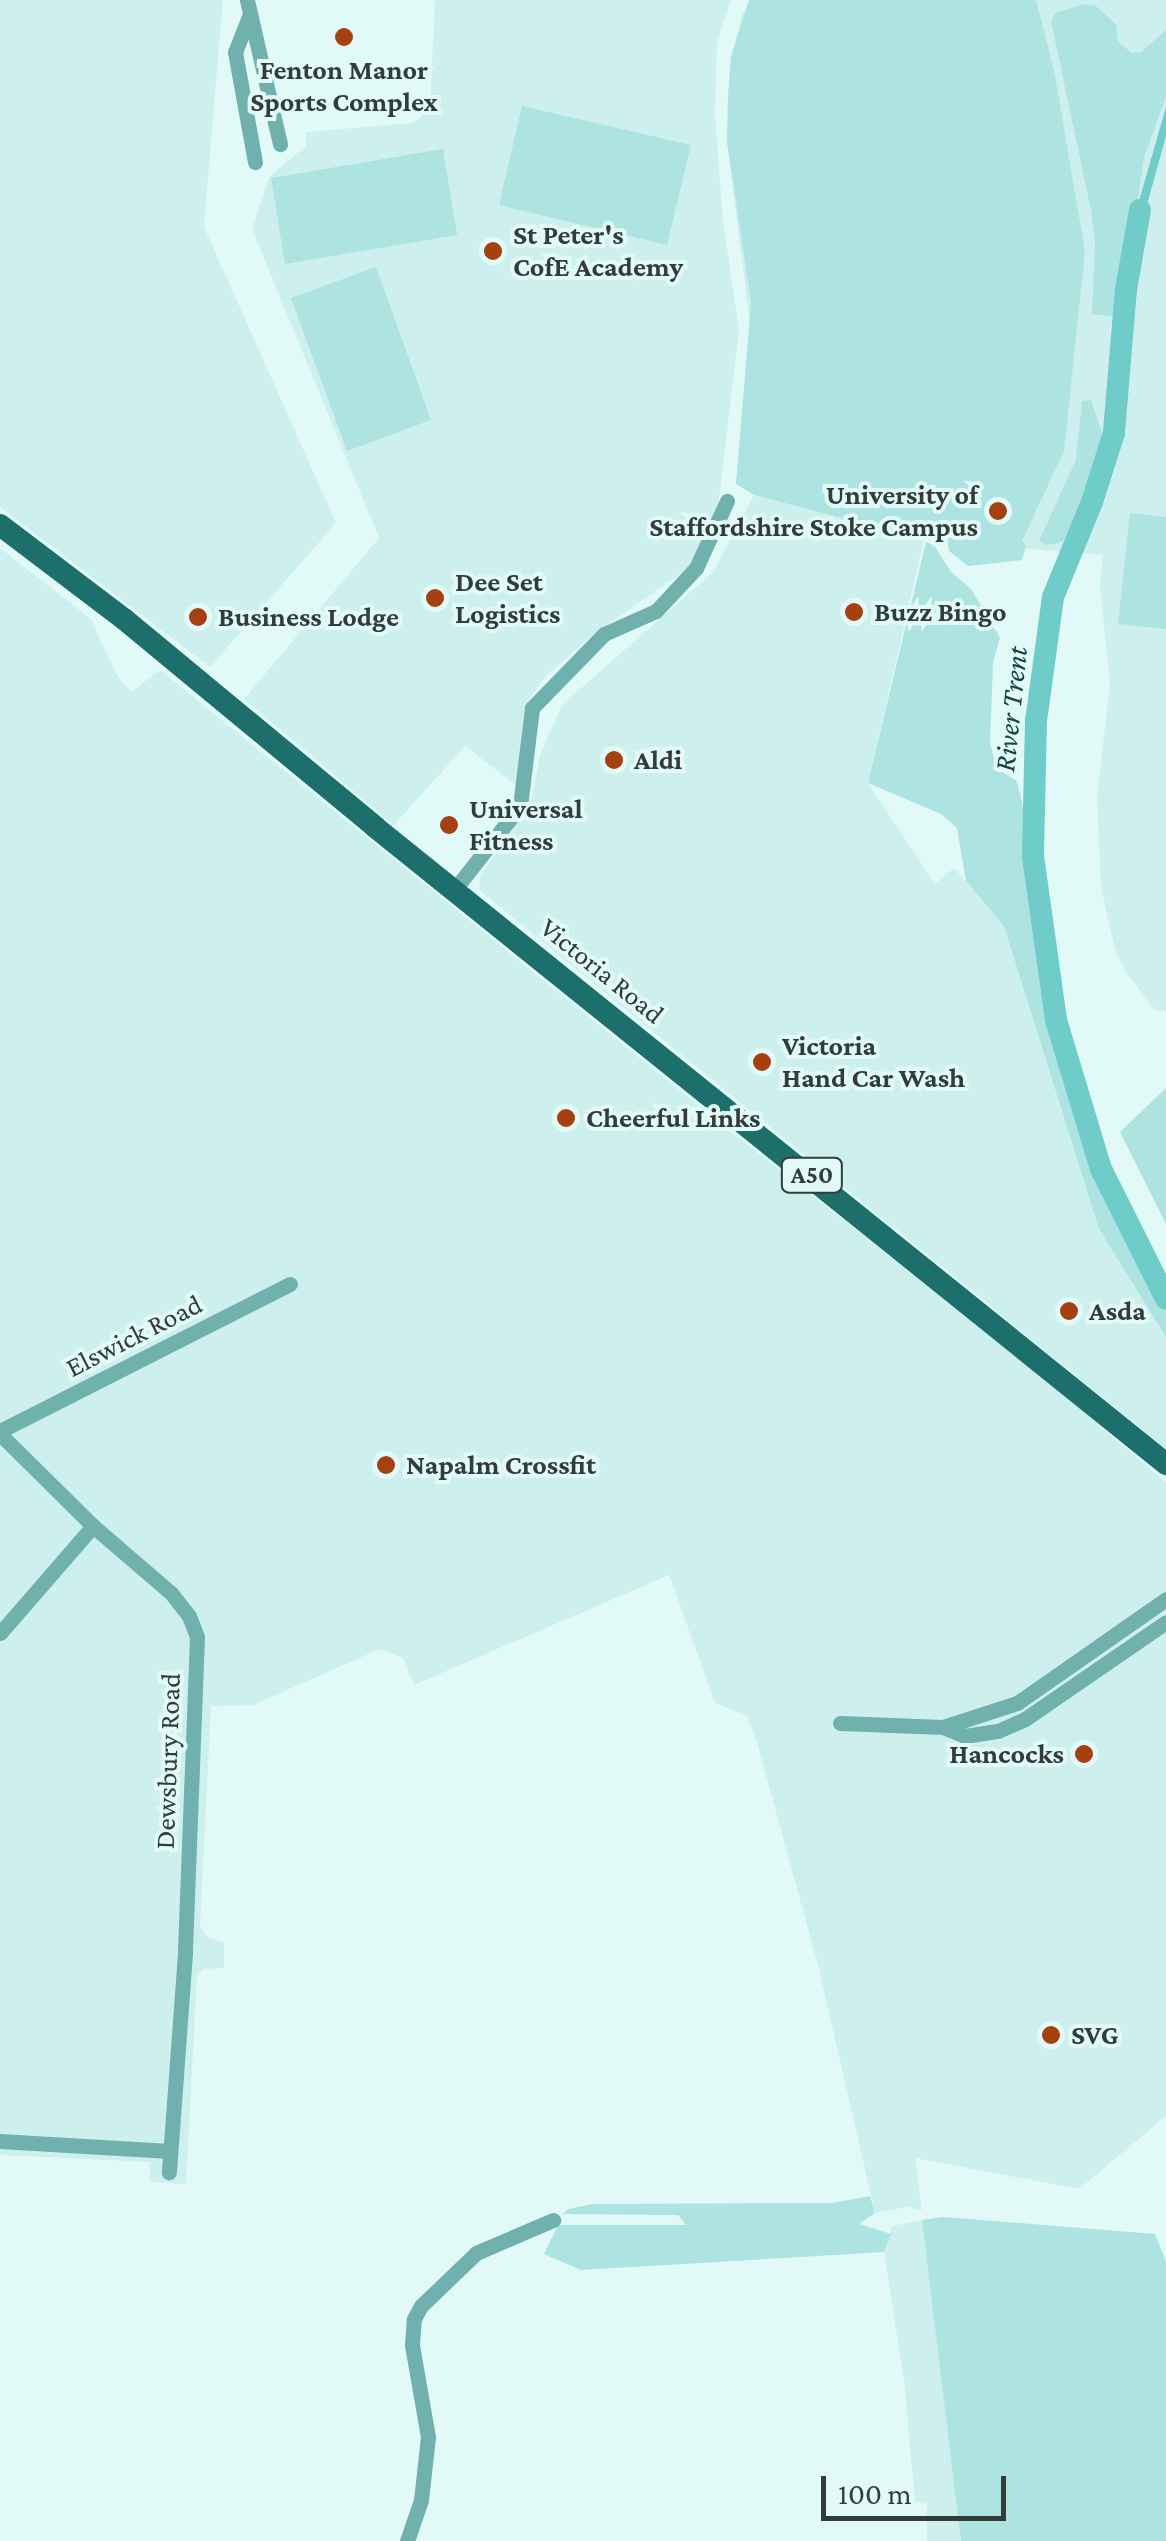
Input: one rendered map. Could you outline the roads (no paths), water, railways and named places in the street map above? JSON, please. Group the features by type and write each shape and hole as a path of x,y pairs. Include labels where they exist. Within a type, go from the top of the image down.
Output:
{"main road":[{"name":"Victoria Road","path":"0,525 124,619 1166,1464"}],"street":[{"path":"249,7 280,144"},
{"path":"249,7 235,52 255,162"},
{"path":"455,890 520,806 532,708 604,634 656,611 696,568 727,501"},
{"name":"Elswick Road","path":"0,1432 290,1284"},
{"name":"Dewsbury Road","path":"0,1432 93,1526 171,1593 189,1616 197,1637 185,1952 168,2172"},
{"path":"0,1633 93,1526"},
{"path":"840,1723 943,1727 1017,1704 1166,1599"},
{"path":"943,1727 965,1736 1012,1726 1166,1622"},
{"path":"0,2141 170,2151"},
{"path":"407,2541 428,2437 412,2345 414,2319 421,2306 476,2252 553,2220"}],"waterway":[{"name":"River Trent","path":"1140,210 1126,289 1114,433 1092,502 1053,597 1036,721 1033,856 1056,1020 1101,1169 1166,1299"}],"place":[{"name":"Fenton Manor Sports Complex","path":"344,37"},
{"name":"St Peter's CofE Academy","path":"493,251"},
{"name":"University of Staffordshire Stoke Campus","path":"998,511"},
{"name":"Dee Set Logistics","path":"435,598"},
{"name":"Buzz Bingo","path":"854,612"},
{"name":"Business Lodge","path":"198,617"},
{"name":"Aldi","path":"614,760"},
{"name":"Universal Fitness","path":"449,825"},
{"name":"Victoria Hand Car Wash","path":"762,1062"},
{"name":"Cheerful Links","path":"566,1118"},
{"name":"Asda","path":"1069,1311"},
{"name":"Napalm Crossfit","path":"386,1465"},
{"name":"Hancocks","path":"1084,1754"},
{"name":"SVG","path":"1051,2035"}]}
